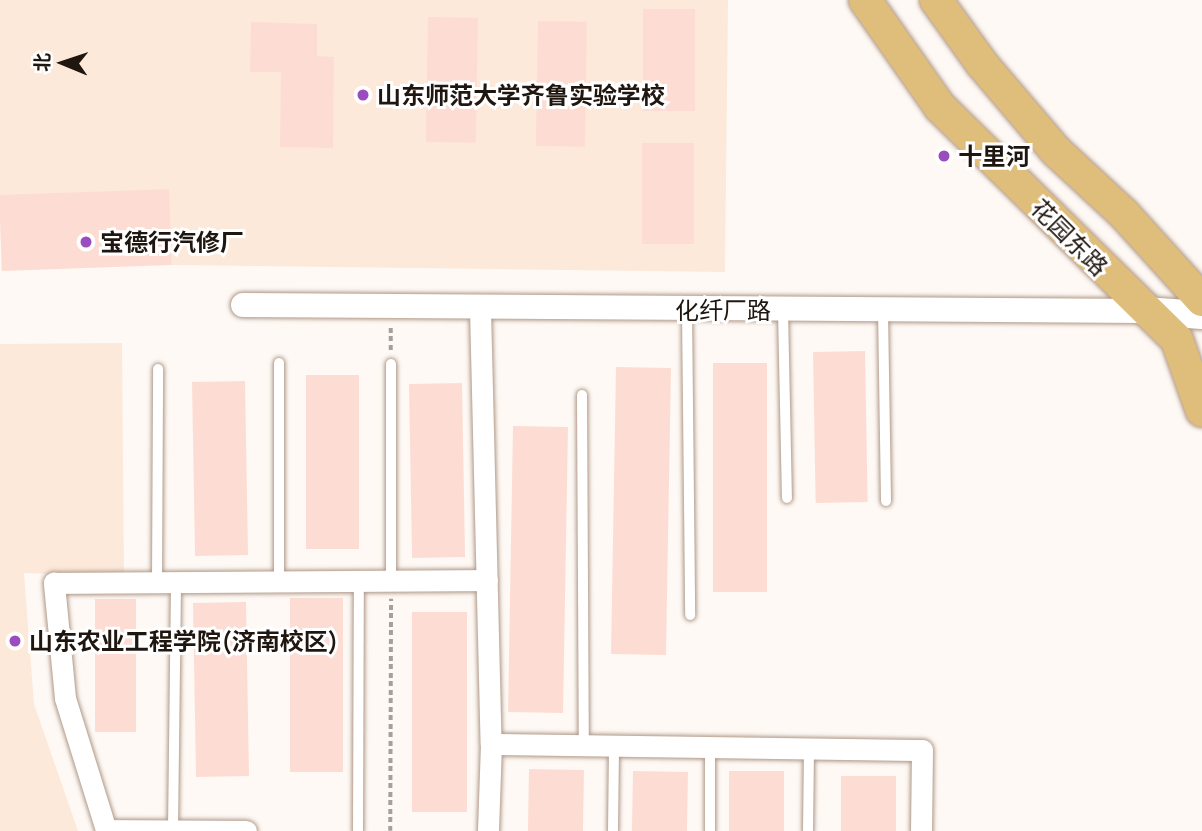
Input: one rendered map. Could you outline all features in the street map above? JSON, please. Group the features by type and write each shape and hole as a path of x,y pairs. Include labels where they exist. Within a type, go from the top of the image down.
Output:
{"main road":[{"name":"花园东路","path":"865,0 940,107 1177,340 1202,411"},
{"path":"936,0 982,64 1056,151 1124,214 1202,300"},
{"name":"化纤厂路","path":"1144,310 1202,315"}],"street":[{"name":"化纤厂路","path":"243,305 480,309 1144,310"},
{"path":"480,309 491,744 488,831"},
{"path":"246,831 106,831 65,698 54,583 487,580"},
{"path":"491,744 922,750 921,831"}],"lane":[{"path":"687,310 690,615"},
{"path":"783,310 787,498"},
{"path":"883,310 886,501"},
{"path":"279,362 279,581"},
{"path":"391,364 391,581"},
{"path":"158,369 173,830"},
{"path":"582,395 584,746"},
{"path":"358,831 359,581"},
{"path":"613,831 614,746"},
{"path":"710,747 710,831"},
{"path":"808,749 808,831"}],"path":[{"path":"391,308 391,364"},
{"path":"390,831 391,581"}],"shaded area":[{"name":"山东师范大学齐鲁实验学校","path":"0,0 728,0 725,272 171,265 168,189 0,206"},
{"name":"山东农业工程学院(济南校区)","path":"122,343 124,577 24,573 34,704 78,831 0,831 0,344"}],"building":[{"path":"643,9 695,9 695,111 643,111"},
{"path":"428,17 478,18 476,143 426,142"},
{"path":"538,21 587,22 585,147 536,146"},
{"path":"251,22 317,24 317,56 334,57 333,148 280,147 281,72 250,72"},
{"path":"642,143 694,143 694,244 642,244"},
{"name":"宝德行汽修厂","path":"169,189 172,265 2,271 0,195"},
{"path":"865,351 868,502 816,503 813,352"},
{"path":"713,363 767,363 767,592 713,592"},
{"path":"616,367 671,368 666,655 611,654"},
{"path":"306,375 359,375 359,549 306,549"},
{"path":"245,381 248,555 195,556 192,382"},
{"path":"462,383 465,557 412,558 409,384"},
{"path":"513,426 568,427 563,713 508,712"},
{"path":"290,598 343,598 343,772 290,772"},
{"path":"95,599 136,599 136,732 95,732"},
{"path":"246,602 249,776 196,777 193,603"},
{"path":"412,612 467,612 467,812 412,812"},
{"path":"529,769 584,770 583,831 528,831"},
{"path":"633,771 688,772 687,831 632,831"},
{"path":"729,771 784,771 784,831 729,831"},
{"path":"841,776 896,776 896,831 841,831"}],"place":[{"name":"山东师范大学齐鲁实验学校","path":"363,95"},
{"name":"十里河","path":"944,156"},
{"name":"宝德行汽修厂","path":"86,242"},
{"name":"山东农业工程学院(济南校区)","path":"15,641"}]}
